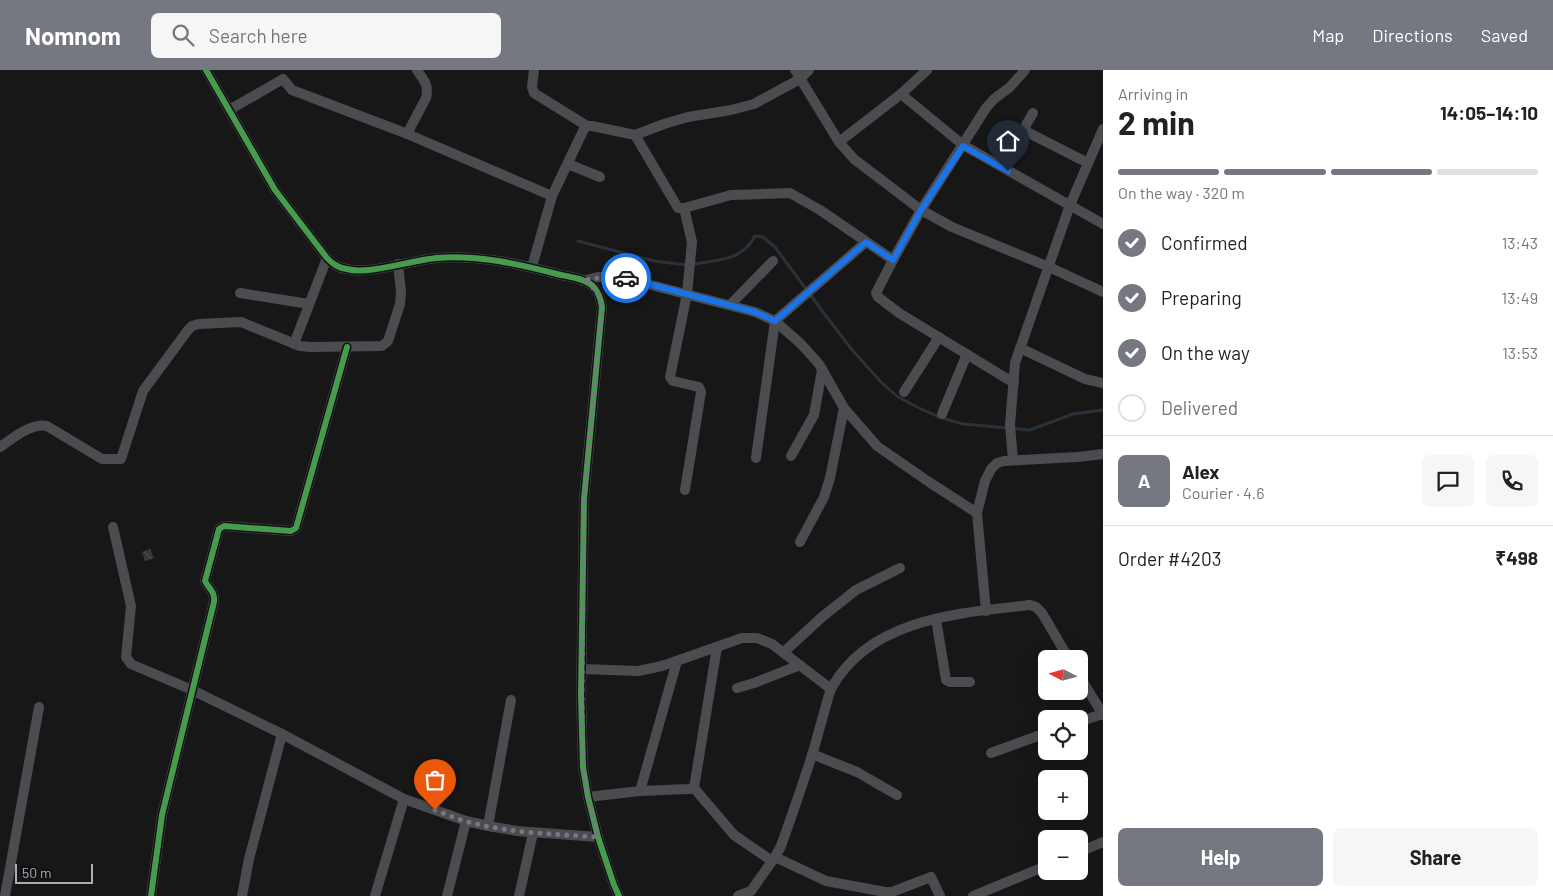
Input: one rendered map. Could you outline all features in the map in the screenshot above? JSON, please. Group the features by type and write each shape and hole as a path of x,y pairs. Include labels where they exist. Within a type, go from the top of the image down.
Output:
{"street":[{"path":"206,70 275,190 327,258 335,265 348,270 364,270 437,258 473,258 532,267 583,280 593,286 600,296 602,307 584,499 583,767 598,837 619,896"},
{"path":"407,134 427,93 427,84 417,70"},
{"path":"534,70 532,87 534,93 588,126 636,135 688,116 731,110 754,104 798,74 809,70"},
{"path":"838,142 901,94 927,70"},
{"path":"1014,383 899,313 876,293 921,210 990,103 1010,87 1025,70"},
{"path":"798,74 838,142 854,159 921,210 983,241 1049,267 1103,292"},
{"path":"229,110 283,79 292,90 407,134 552,196"},
{"path":"901,94 963,146 1103,224"},
{"path":"1033,113 1026,125 1025,131 1088,163"},
{"path":"532,267 552,196 584,130 588,126"},
{"path":"1013,460 1010,428 1015,363 1070,205 1103,129"},
{"path":"636,135 676,206 684,208 731,195 786,192 820,210 893,260"},
{"path":"568,164 600,177"},
{"path":"684,208 692,242 687,294 670,373 673,381 698,386 701,392 685,490"},
{"path":"756,458 775,321 866,242"},
{"path":"294,344 327,258"},
{"path":"730,305 773,261"},
{"path":"0,447 33,426 42,425 47,426 102,459 120,460 144,388 192,326 199,324 241,322 294,344 310,347 382,346 388,341 400,304 401,292 398,264"},
{"path":"583,280 598,277 620,277 755,312 775,321 801,344 822,370 844,408 878,446 977,513"},
{"path":"240,293 309,304"},
{"path":"904,392 939,337"},
{"path":"150,896 162,815 214,602 213,591 205,581 220,527 290,531 296,528 347,347"},
{"path":"1020,348 1085,379 1103,383"},
{"path":"942,414 967,354"},
{"path":"791,456 814,415 822,370"},
{"path":"800,542 824,497 830,478 844,408"},
{"path":"986,610 977,513 985,481 991,468 997,463 1013,460 1103,454"},
{"path":"113,527 131,606 127,660 131,664 192,690 282,734 404,799 466,821 488,826 533,833 598,837"},
{"path":"784,652 822,617 856,590 900,568"},
{"path":"738,896 751,891 781,846 812,754 831,689 844,668 866,648 899,630 936,619 986,610 1030,606 1036,607 1042,613 1064,650"},
{"path":"936,619 946,680 950,682 970,682"},
{"path":"582,670 638,671 662,666 742,638 758,638 784,652 831,689"},
{"path":"716,647 694,788 734,835 774,859 826,881 892,892 931,877 940,896"},
{"path":"640,791 677,661"},
{"path":"737,688 800,665"},
{"path":"1088,690 1102,714 1088,719"},
{"path":"488,826 511,700"},
{"path":"5,896 39,707"},
{"path":"242,896 249,859 282,734"},
{"path":"991,752 1038,736"},
{"path":"812,754 857,772 897,795"},
{"path":"588,797 640,791 694,788"},
{"path":"375,896 404,799"},
{"path":"447,896 466,821"},
{"path":"519,896 533,833"},
{"path":"1088,848 1103,842"},
{"path":"973,896 1038,869"}],"building":[{"path":"150,549 154,558 145,561 142,552"}],"waterway":[{"path":"693,264 720,260 736,255 750,244 755,236 763,237 775,247 853,351 881,382 898,397 939,417 963,424 1030,430 1073,414 1103,410"},
{"path":"578,241 654,261 687,265"}],"cycle path":[{"path":"206,70 275,190 327,258 341,268 356,270 378,269 427,259 452,257 484,259 516,264 578,279 590,284 598,293 602,307 584,499 581,695 583,767 598,837 619,896"},
{"path":"151,896 162,815 214,602 213,593 205,581 219,529 224,526 291,531 296,528 347,347"}],"way so far":[{"path":"435,810 466,821 502,829 598,837 583,767 582,695 584,499 602,307 600,296 593,286 583,280 598,277 626,278"}],"route":[{"path":"626,278 755,312 775,321 866,242 893,260 921,210 963,146 1008,171"}]}
